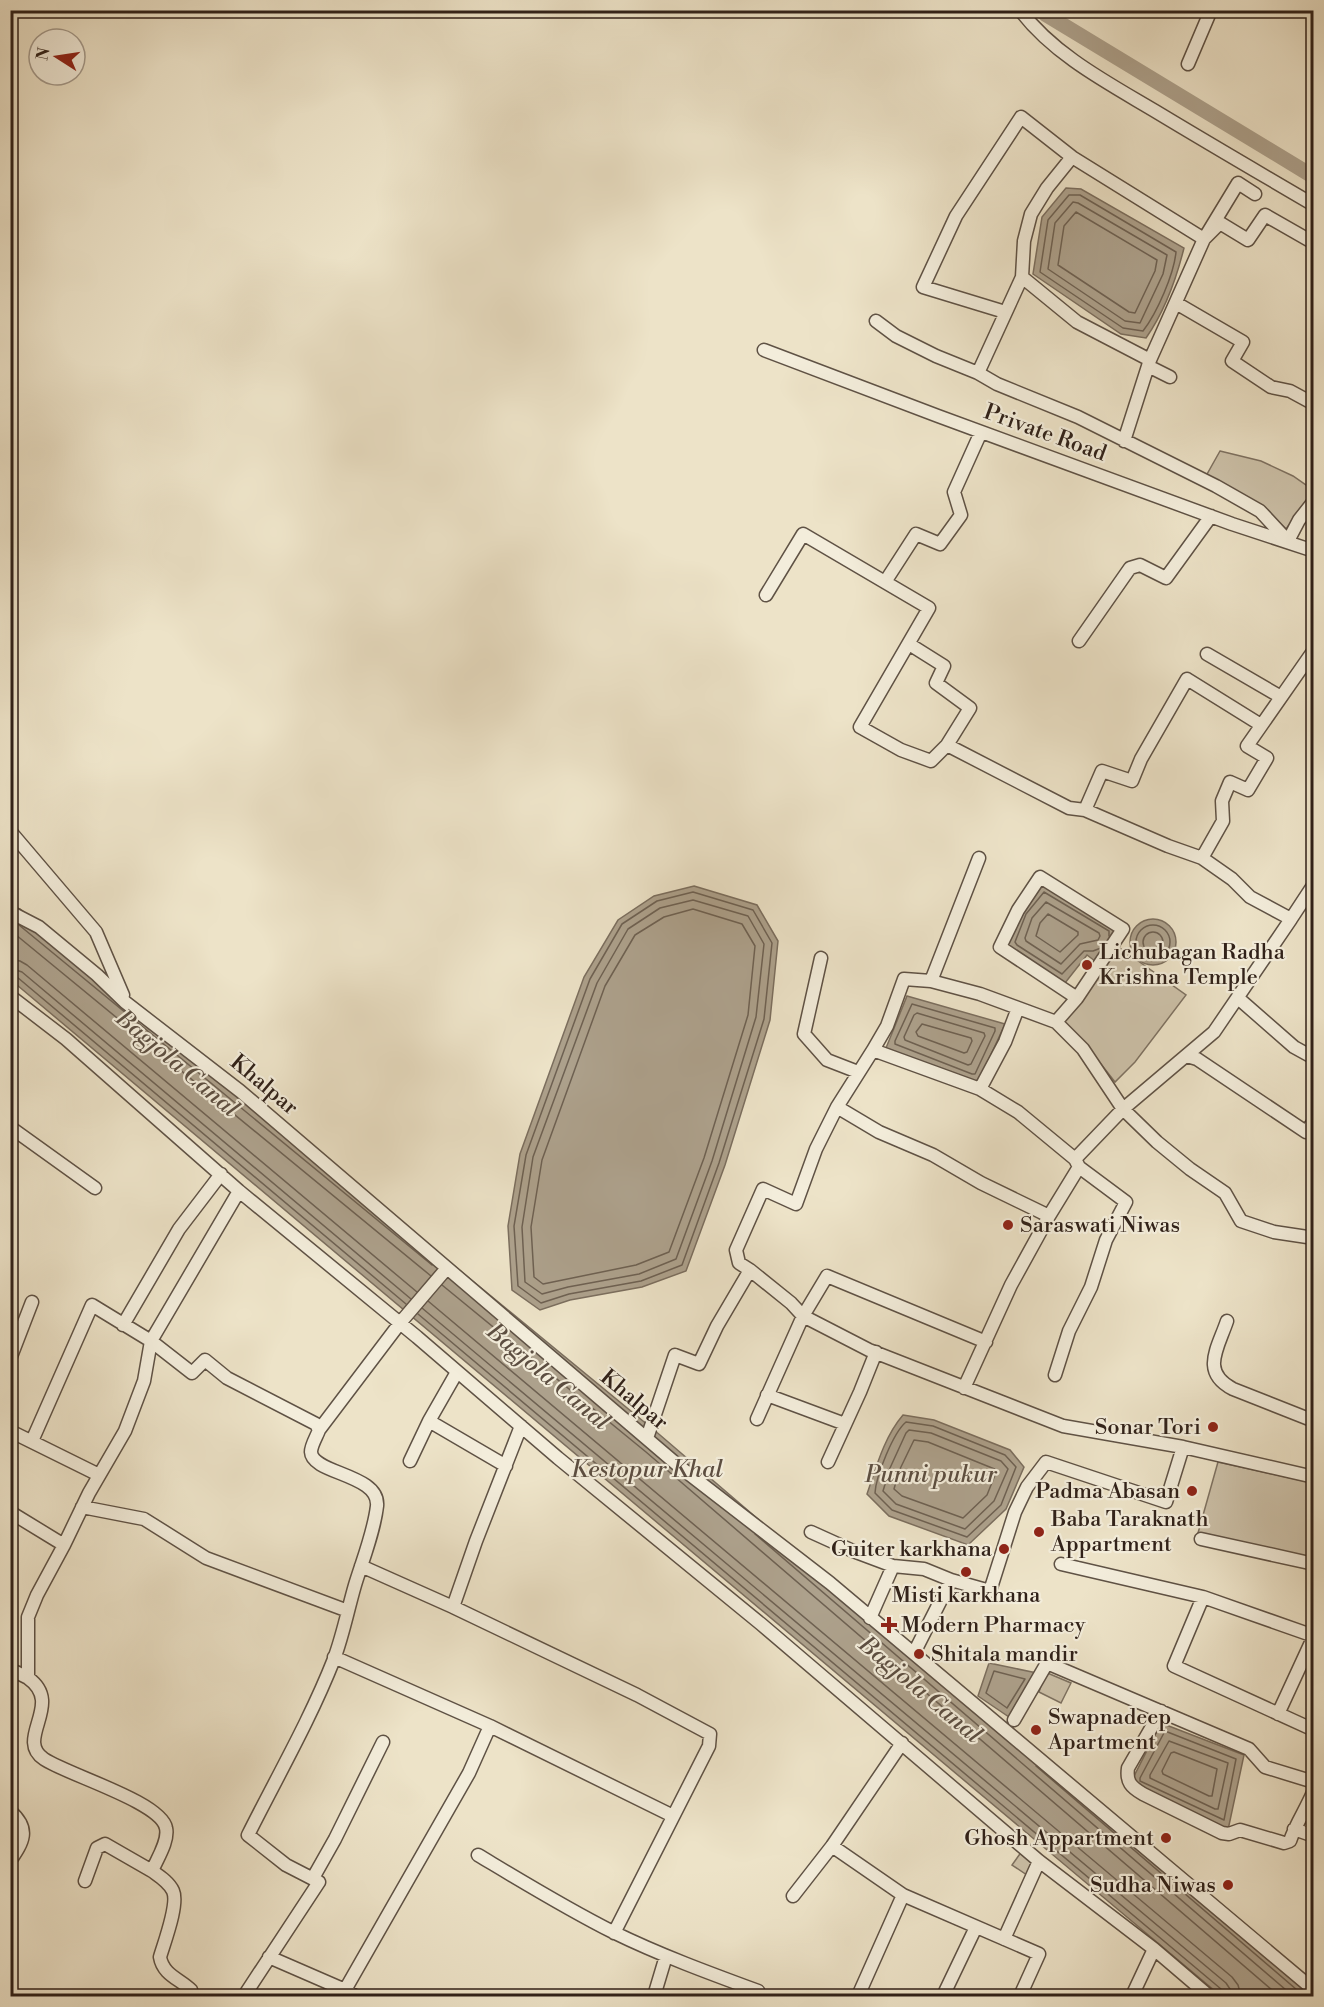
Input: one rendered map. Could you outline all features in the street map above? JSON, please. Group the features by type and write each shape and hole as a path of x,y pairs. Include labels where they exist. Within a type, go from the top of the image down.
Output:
{"street":[{"path":"1020,10 1033,29 1063,53 1125,93 1314,205"},
{"path":"1188,64 1211,10"},
{"path":"1005,312 922,287 956,216 1021,117 1072,157 1204,239"},
{"path":"978,373 1022,277 1024,241 1031,214 1047,188 1072,157"},
{"path":"1124,441 1149,363 1204,239 1238,183 1255,194"},
{"path":"1204,239 1220,223 1248,240 1265,215 1314,243"},
{"path":"1022,277 1077,322 1170,377"},
{"path":"1176,303 1243,342 1232,361 1271,387 1290,391 1314,404"},
{"path":"876,321 896,336 936,356 1078,417 1216,486 1260,511 1288,541 1299,520 1314,501"},
{"name":"Private Road","path":"764,350 981,432 1314,551"},
{"path":"885,582 916,534 940,544 961,515 954,492 981,432"},
{"path":"1079,641 1130,568 1140,566 1166,579 1211,516"},
{"path":"766,596 803,534 929,608 860,727 901,750 931,761 948,746 970,708 936,683 944,666 909,644"},
{"path":"1202,858 1223,821 1222,801 1230,782 1248,790 1267,758 1247,746 1314,650"},
{"path":"1207,654 1281,697"},
{"path":"1085,810 1102,771 1132,781 1141,759 1187,679 1261,725"},
{"path":"948,746 1069,808 1085,810 1168,846 1202,858 1232,879 1250,897 1291,919"},
{"path":"10,831 96,932 125,1002"},
{"path":"931,981 979,858"},
{"path":"1056,1022 1077,998 1123,929 1040,877 1018,910 1000,947 1077,998"},
{"path":"964,1388 1011,1285 1077,1163 1123,1109 1214,1032 1314,884"},
{"name":"Khalpar","path":"10,912 39,927 97,975 125,1002 240,1091 680,1467 830,1583 1314,1990"},
{"path":"821,958 804,1034 827,1060 858,1072"},
{"path":"1314,1238 1274,1232 1241,1221 1225,1193 1157,1142 1123,1109 1083,1048 1056,1022 980,994 931,981 904,979 887,1026 837,1107 816,1149 796,1204 763,1189 736,1250 739,1263 791,1303 803,1316 876,1352 964,1388 1063,1426 1183,1447 1314,1477"},
{"path":"10,996 66,1039 240,1191 761,1624 1039,1861 1154,1949 1209,1996"},
{"path":"1238,998 1294,1047 1314,1058"},
{"path":"980,1089 1005,1042 1018,1008"},
{"path":"873,1050 980,1089 1018,1112 1126,1202 1106,1240 1091,1287 1070,1331 1055,1375"},
{"path":"1187,1056 1197,1059 1306,1132 1314,1120"},
{"path":"837,1107 879,1132 933,1155 981,1183 1049,1216"},
{"path":"10,1127 95,1188"},
{"path":"123,1325 180,1229 221,1174"},
{"path":"28,1678 28,1617 37,1595 99,1475 125,1431 144,1381 151,1341 240,1191"},
{"path":"244,1996 319,1882 286,1865 248,1835 309,1716 334,1657 374,1521 377,1498 373,1490 322,1465 313,1457 311,1451 319,1430 400,1323 447,1268"},
{"path":"647,1438 675,1355 699,1364 717,1326 750,1270"},
{"path":"757,1419 803,1316 827,1276 986,1342"},
{"path":"10,1359 32,1302"},
{"path":"32,1441 92,1305 151,1341 192,1373 205,1360 227,1378 316,1424 319,1430"},
{"path":"1227,1321 1214,1360 1217,1378 1233,1389 1314,1421"},
{"path":"828,1462 876,1352"},
{"path":"410,1461 429,1421 457,1372"},
{"path":"767,1395 845,1424"},
{"path":"429,1421 506,1466"},
{"path":"453,1607 521,1426"},
{"path":"10,1431 99,1475"},
{"path":"811,1532 893,1566 924,1569 951,1580 990,1591 1015,1512 1027,1487 1046,1462 1166,1502 1183,1447"},
{"path":"82,1507 144,1519 206,1558 348,1611"},
{"path":"10,1512 64,1545"},
{"path":"1201,1539 1314,1564"},
{"path":"1061,1564 1203,1597 1313,1636 1278,1714"},
{"path":"361,1566 453,1607 637,1695 710,1734 709,1746 614,1933"},
{"path":"870,1618 893,1566"},
{"path":"914,1653 951,1580"},
{"path":"1203,1597 1174,1665 1314,1730"},
{"path":"334,1657 490,1726 673,1816"},
{"path":"1014,1720 1047,1663 1249,1749 1265,1767 1314,1782"},
{"path":"10,1669 28,1678 40,1688 42,1694 43,1701 34,1739 34,1747 38,1754 66,1770 147,1807 162,1819 166,1828 165,1838 152,1871"},
{"path":"1161,1711 1128,1768 1127,1777 1132,1787 1222,1833 1229,1834 1240,1830 1284,1844 1290,1841 1314,1790"},
{"path":"269,1957 350,1993 469,1773 490,1726"},
{"path":"313,1878 383,1742"},
{"path":"793,1896 902,1743"},
{"path":"10,1811 20,1822 24,1831 22,1841 10,1862"},
{"path":"1294,1829 1314,1836"},
{"path":"85,1881 97,1848 105,1844 152,1871 169,1884 175,1902 160,1957 166,1971 191,1990 193,1996"},
{"path":"831,1845 903,1895 1039,1954 1020,1996"},
{"path":"478,1855 614,1933 666,1956 758,1991 757,1996"},
{"path":"1004,1939 1039,1861"},
{"path":"858,1996 903,1895"},
{"path":"943,1996 976,1927"},
{"path":"1132,1996 1154,1949"},
{"path":"654,1996 666,1956"}],"shaded area":[{"path":"1220,451 1261,461 1293,476 1313,490 1286,529 1264,508 1206,476"},
{"path":"1117,946 1186,995 1135,1062 1115,1082 1086,1045 1061,1021"},
{"path":"1218,1462 1313,1483 1309,1559 1198,1533"},
{"path":"1045,1672 1071,1683 1061,1703 1039,1692"},
{"path":"1022,1851 1037,1862 1027,1875 1012,1865"}],"water":[{"path":"1066,188 1081,189 1184,248 1169,295 1146,338 1121,334 1033,274 1042,217"},
{"path":"1042,883 1120,930 1095,961 1087,955 1065,983 1007,946 1020,912"},
{"path":"694,886 757,905 778,941 770,1020 725,1165 686,1271 642,1287 570,1300 540,1310 512,1290 508,1226 520,1154 584,977 618,920 654,896"},
{"name":"Kestopur Khal","path":"10,906 20,909 660,1435 1313,1996 1221,1996 11,980"},
{"path":"1153,919 1162,920 1170,925 1175,933 1175,951 1170,959 1162,964 1153,965 1144,964 1136,959 1131,951 1130,942 1131,933 1136,925 1144,920"},
{"path":"907,996 1005,1024 978,1083 886,1048"},
{"name":"Punni pukur","path":"903,1415 934,1420 1010,1450 1024,1467 1006,1509 968,1545 889,1516 867,1494 886,1443"},
{"path":"989,1663 1037,1673 1009,1717 978,1696"},
{"path":"1161,1723 1244,1755 1228,1830 1130,1784"}],"waterway":[{"path":"1044,10 1045,14 1314,177"}],"place":[{"name":"Lichubagan Radha Krishna Temple","path":"1087,965"},
{"name":"Saraswati Niwas","path":"1008,1225"},
{"name":"Sonar Tori","path":"1213,1427"},
{"name":"Padma Abasan","path":"1192,1491"},
{"name":"Baba Taraknath Appartment","path":"1039,1532"},
{"name":"Guiter karkhana","path":"1004,1549"},
{"name":"Misti karkhana","path":"966,1572"},
{"name":"Modern Pharmacy","path":"889,1625"},
{"name":"Shitala mandir","path":"919,1654"},
{"name":"Swapnadeep Apartment","path":"1036,1730"},
{"name":"Ghosh Appartment","path":"1166,1838"},
{"name":"Sudha Niwas","path":"1228,1885"}],"water label":[{"name":"Bagjola Canal","path":"177,1064"},
{"name":"Bagjola Canal","path":"548,1377"},
{"name":"Bagjola Canal","path":"920,1690"}]}
